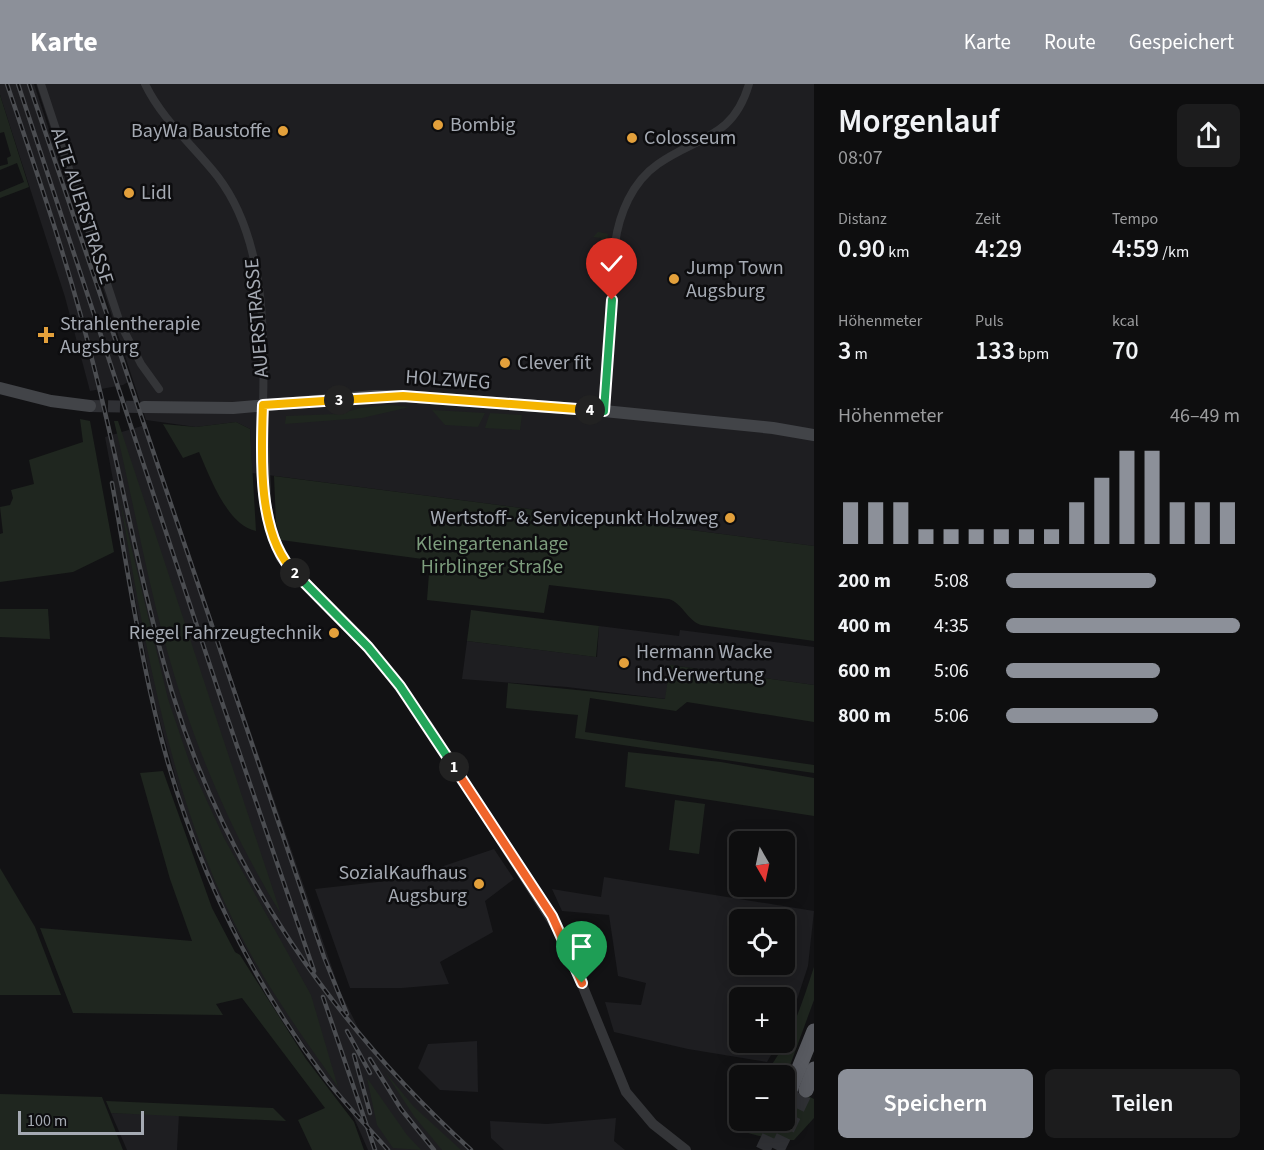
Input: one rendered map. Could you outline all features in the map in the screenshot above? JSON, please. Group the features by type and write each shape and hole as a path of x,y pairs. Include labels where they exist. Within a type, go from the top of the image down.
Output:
{"highway":[{"path":"795,1078 814,1031"},
{"path":"806,1090 814,1069"}],"main road":[{"path":"0,388 51,401 90,406"},
{"name":"HOLZWEG","path":"144,407 194,408 403,396 604,411 773,428 814,435"},
{"name":"HOLZWEG","path":"773,428 814,428"}],"street":[{"name":"ALTE AUERSTRASSE","path":"41,84 120,323 141,364 159,389"},
{"name":"AUERSTRASSE","path":"145,84 167,120 217,176 240,215 251,249 258,289 263,405"},
{"path":"604,411 615,244 627,202 644,176 658,164 712,136 726,125 738,111 749,84"},
{"path":"263,405 266,503 272,535 281,558 364,642 427,724 563,938 626,1092 638,1110 686,1150"}],"shaded area":[{"path":"0,84 34,84 131,380 123,385 90,391 65,297 0,95"},
{"path":"36,84 814,84 814,546 252,473 250,429 236,422 196,427 146,420"},
{"path":"145,425 340,991 364,1040 430,1112 472,1150 368,1150 347,1102 327,1078 271,996 216,891 186,815 154,700 105,437"},
{"path":"599,626 679,636 680,630 814,647 814,685 670,665 666,699 567,687 462,679 467,641 597,657"},
{"path":"494,849 514,879 485,901 493,932 440,962 449,984 402,988 350,988 315,889 405,879"},
{"path":"604,877 814,911 808,966 795,1006 795,987 729,987 729,1053 772,1053 767,1062 688,1049 614,1032 605,1002 641,1005 646,983 618,976 609,915 562,911 552,889 601,897"},
{"path":"477,1041 478,1092 440,1090 418,1068 428,1044"},
{"path":"111,1113 179,1114 177,1150 127,1150"},
{"path":"616,1118 614,1141 625,1150 504,1150 491,1138 490,1121 547,1124"}],"green space":[{"path":"0,95 29,187 0,198 0,192 24,182 17,163 0,170 0,166 8,164 7,158 11,156 4,132 0,133"},
{"path":"598,232 608,234 605,268 600,268 601,238 593,237"},
{"path":"388,405 410,407 362,418 285,424 286,416 338,414 361,408"},
{"path":"432,410 485,413 478,427 445,425"},
{"path":"490,413 522,415 520,430 485,428"},
{"path":"80,419 90,421 114,552 73,572 0,582 0,534 3,533 0,507 10,505 13,498 11,490 34,484 29,460 83,442"},
{"path":"114,421 118,421 281,914 228,816 187,714 158,616"},
{"path":"236,422 250,429 256,531 236,520 228,510 199,452 183,458 163,424 196,427"},
{"name":"Kleingartenanlage Hirblinger Straße","path":"274,476 814,546 814,641 701,625 669,599 549,585 544,613 427,600 430,560 281,540 276,523"},
{"path":"120,500 168,699 190,764 224,838 311,995 338,1087 256,964 220,893 198,839 180,784 152,672"},
{"path":"0,609 48,609 50,639 0,637"},
{"path":"471,610 599,626 596,657 467,641"},
{"path":"670,665 814,685 814,722 687,702 676,711 590,698 585,732 814,765 814,773 575,738 578,715 506,708 508,683 665,699"},
{"path":"628,752 721,762 814,778 814,816 625,787"},
{"path":"163,771 212,908 235,952 240,955 306,1059 354,1122 364,1150 312,1150 298,1120 325,1108 242,998 216,1004 223,1015 73,1013 40,928 192,941 170,879 140,773"},
{"path":"675,800 705,804 699,854 669,850"},
{"path":"0,868 35,927 61,995 0,995"},
{"path":"814,967 814,1000 795,1052 795,1020"},
{"path":"779,1053 795,1053 790,1065 772,1065"},
{"path":"385,1072 414,1107 461,1150 442,1150 414,1116"},
{"path":"367,1078 407,1135 421,1150 393,1148 377,1125"},
{"path":"800,1092 814,1099 814,1118 794,1140 774,1140 748,1133 748,1131 795,1131 795,1103"},
{"path":"0,1094 102,1097 123,1150 0,1150"},
{"path":"106,1101 273,1108 286,1121 111,1113"}],"tunnel":[{"path":"90,406 144,407"},
{"path":"777,1150 806,1090"},
{"path":"763,1150 772,1131"}],"railway":[{"path":"7,84 53,222 84,328 150,610 172,692 195,758 222,822 254,883 290,941 330,997 374,1051 421,1102 471,1150"},
{"path":"18,84 223,705 314,971"},
{"path":"29,84 324,957 347,1014"},
{"path":"112,483 137,624 159,729 196,847 232,928 275,1005 325,1078 388,1150"},
{"path":"323,997 375,1150"},
{"path":"347,1031 370,1073"},
{"path":"354,1055 370,1113"},
{"path":"370,1059 401,1109 434,1150"}],"place":[{"name":"Bombig","path":"438,125"},
{"name":"BayWa Baustoffe","path":"283,131"},
{"name":"Colosseum","path":"632,138"},
{"name":"Lidl","path":"129,193"},
{"name":"Jump Town Augsburg","path":"674,279"},
{"name":"Strahlentherapie Augsburg","path":"46,335"},
{"name":"Clever fit","path":"505,363"},
{"name":"Wertstoff- & Servicepunkt Holzweg","path":"730,518"},
{"name":"Riegel Fahrzeugtechnik","path":"334,633"},
{"name":"Hermann Wacke Ind.Verwertung","path":"624,663"},
{"name":"SozialKaufhaus Augsburg","path":"479,884"}],"route":[{"path":"582,983 552,916 427,724 364,642 281,558 272,535 266,503 262,426 263,405 375,396 403,396 604,411 612,300"}]}
